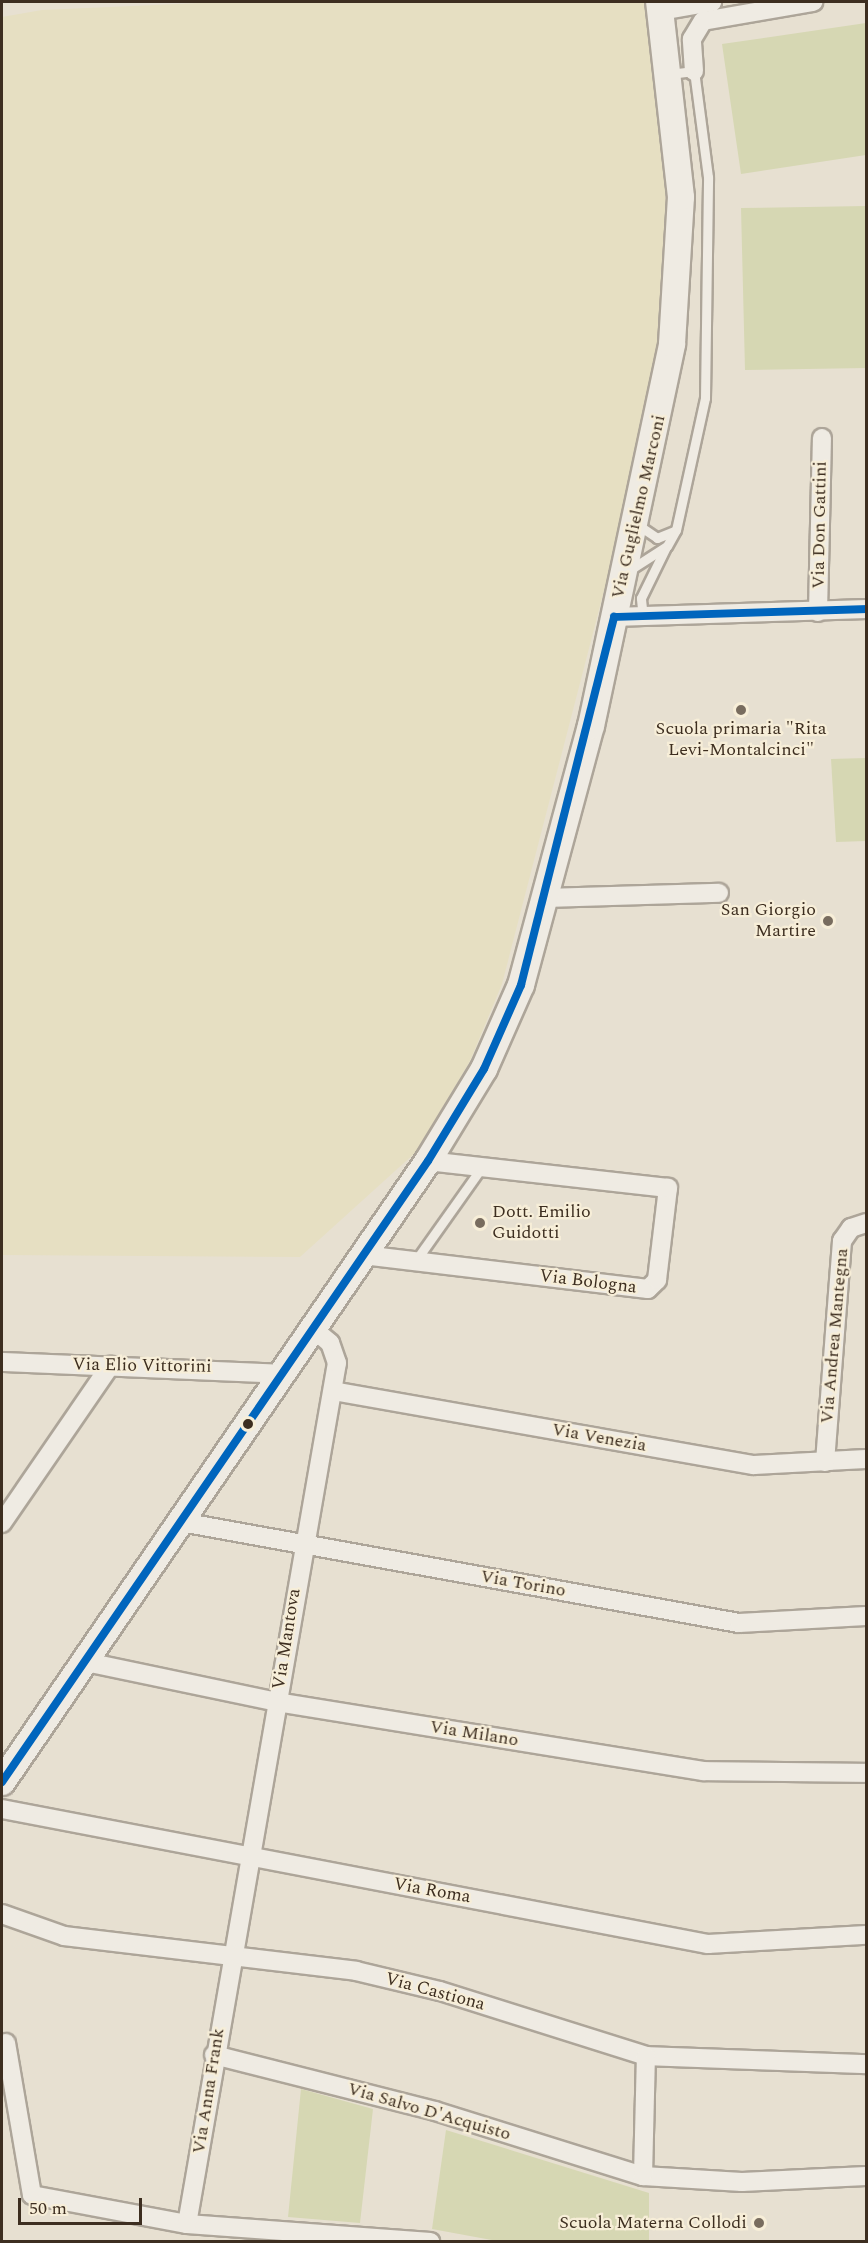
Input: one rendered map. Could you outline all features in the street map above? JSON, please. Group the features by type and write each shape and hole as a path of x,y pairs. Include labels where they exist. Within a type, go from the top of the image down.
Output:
{"main road":[{"name":"Via Guglielmo Marconi","path":"2,1782 428,1161 484,1069 521,985 546,898 638,525 660,417 680,275 682,73 660,6"}],"street":[{"path":"660,6 712,2"},
{"path":"682,73 695,28 703,21 763,6 813,2"},
{"name":"Via Don Gattini","path":"818,612 822,438"},
{"path":"614,617 643,618 867,609"},
{"path":"546,898 719,893"},
{"name":"Via Bologna","path":"363,1255 414,1263 648,1289 657,1280 668,1188 428,1161"},
{"name":"Via Andrea Mantegna","path":"825,1462 842,1241 851,1228 867,1223"},
{"name":"Via Mantova","path":"232,1959 303,1545 337,1363 330,1343 312,1329"},
{"name":"Via Elio Vittorini","path":"2,1362 283,1374"},
{"path":"2,1523 110,1366"},
{"name":"Via Venezia","path":"333,1391 754,1465 867,1459"},
{"name":"Via Torino","path":"181,1522 739,1623 867,1616"},
{"name":"Via Milano","path":"86,1662 277,1702 703,1771 867,1773"},
{"name":"Via Roma","path":"4,1816 249,1858 708,1944 867,1935"},
{"name":"Via Castiona","path":"2,1914 64,1936 232,1959 356,1971 440,1991 646,2056 867,2064"},
{"name":"Via Anna Frank","path":"187,2224 232,1959"},
{"path":"6,2043 32,2194 187,2224 430,2241"},
{"name":"Via Salvo D'Acquisto","path":"214,2055 435,2111 643,2176 742,2182 867,2176"},
{"path":"643,2176 646,2056"}],"lane":[{"path":"643,618 641,598 676,530 705,398 710,264 708,177 682,73"},
{"path":"638,525 657,538 676,530"},
{"path":"625,573 667,546"},
{"path":"414,1263 482,1167"}],"shaded area":[{"path":"223,2 646,2 665,136 670,276 635,471 502,984 470,1061 416,1152 300,1257 2,1255 2,17 42,10"}],"green space":[{"path":"866,23 866,155 741,174 722,44"},
{"path":"866,206 866,368 745,370 741,208"},
{"path":"866,758 866,841 836,842 831,759"},
{"path":"301,2089 373,2109 360,2223 288,2217"},
{"path":"446,2130 649,2193 649,2241 497,2241 432,2229"}],"transit line":[{"path":"614,617 866,609"},
{"path":"2,1782 428,1161 484,1069 521,985 614,617"}],"place":[{"name":"Scuola primaria \"Rita Levi-Montalcinci\"","path":"741,710"},
{"name":"San Giorgio Martire","path":"828,921"},
{"name":"Dott. Emilio Guidotti","path":"480,1223"},
{"name":"Scuola Materna Collodi","path":"759,2223"}]}
